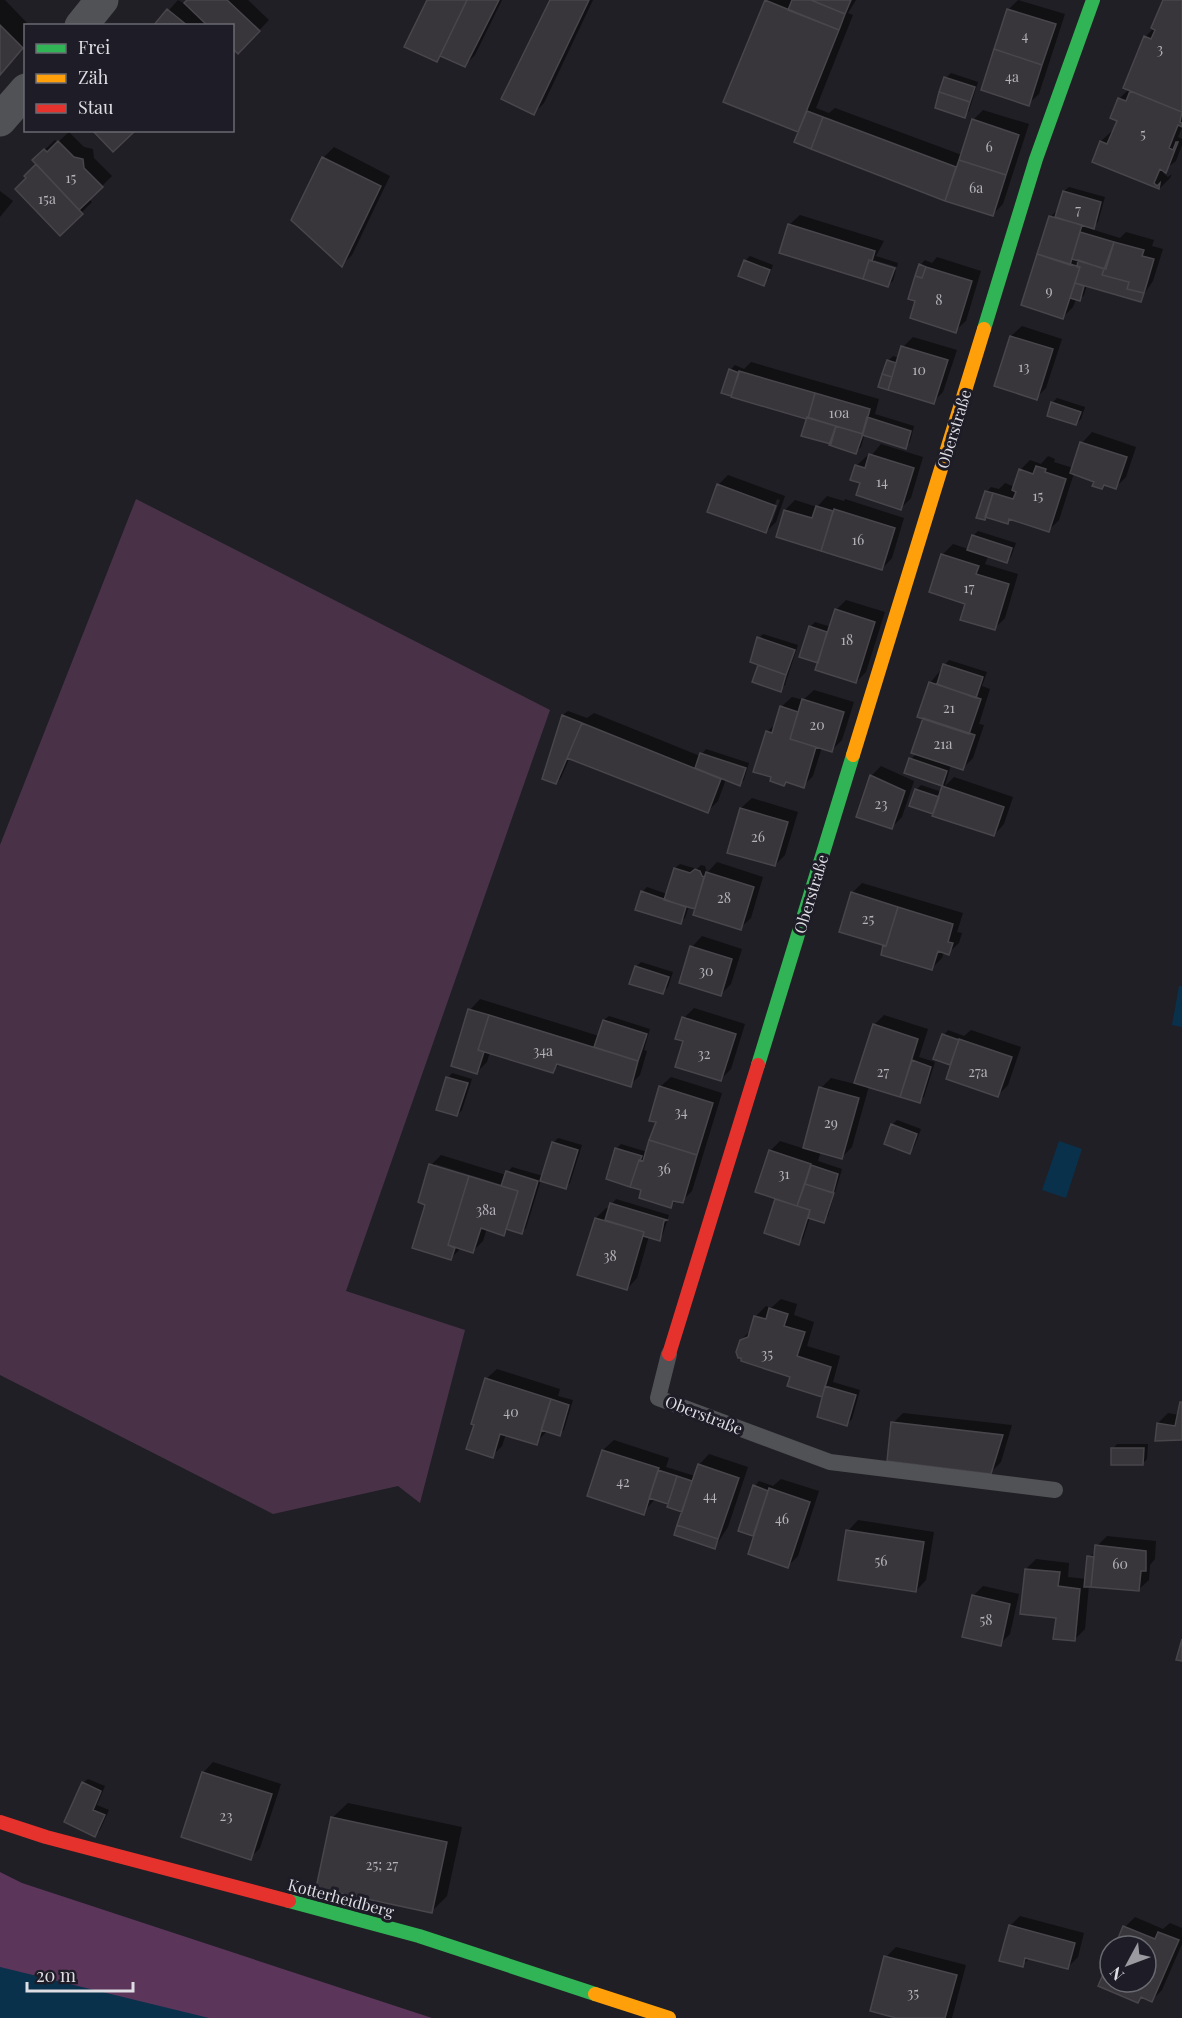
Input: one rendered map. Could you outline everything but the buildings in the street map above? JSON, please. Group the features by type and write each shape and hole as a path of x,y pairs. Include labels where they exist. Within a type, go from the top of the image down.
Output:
{"street":[{"path":"83,24 102,0"},
{"name":"Oberstraße","path":"669,1354 1036,159 1093,0"},
{"path":"0,120 24,92"},
{"name":"Kotterheidberg","path":"0,1822 46,1837 419,1936 669,2018"}],"lane":[{"name":"Oberstraße","path":"669,1354 658,1398 830,1462 1055,1490"}],"shaded area":[{"path":"136,499 550,710 346,1291 465,1330 420,1503 398,1486 273,1514 0,1375 0,845"},
{"path":"0,1872 22,1883 432,2018 0,2018"}],"water":[{"path":"1179,986 1182,986 1182,1027 1172,1025"},
{"path":"1059,1141 1082,1149 1066,1198 1042,1190"},
{"path":"0,1967 209,2018 0,2018"}],"traffic: fast":[{"path":"984,329 1036,159 1093,0"},
{"path":"758,1065 853,755"},
{"path":"289,1901 419,1936 595,1994"}],"traffic: slow":[{"path":"853,755 984,329"},
{"path":"595,1994 669,2018"}],"traffic: jam":[{"path":"669,1354 758,1065"},
{"path":"0,1822 46,1837 289,1901"}]}
